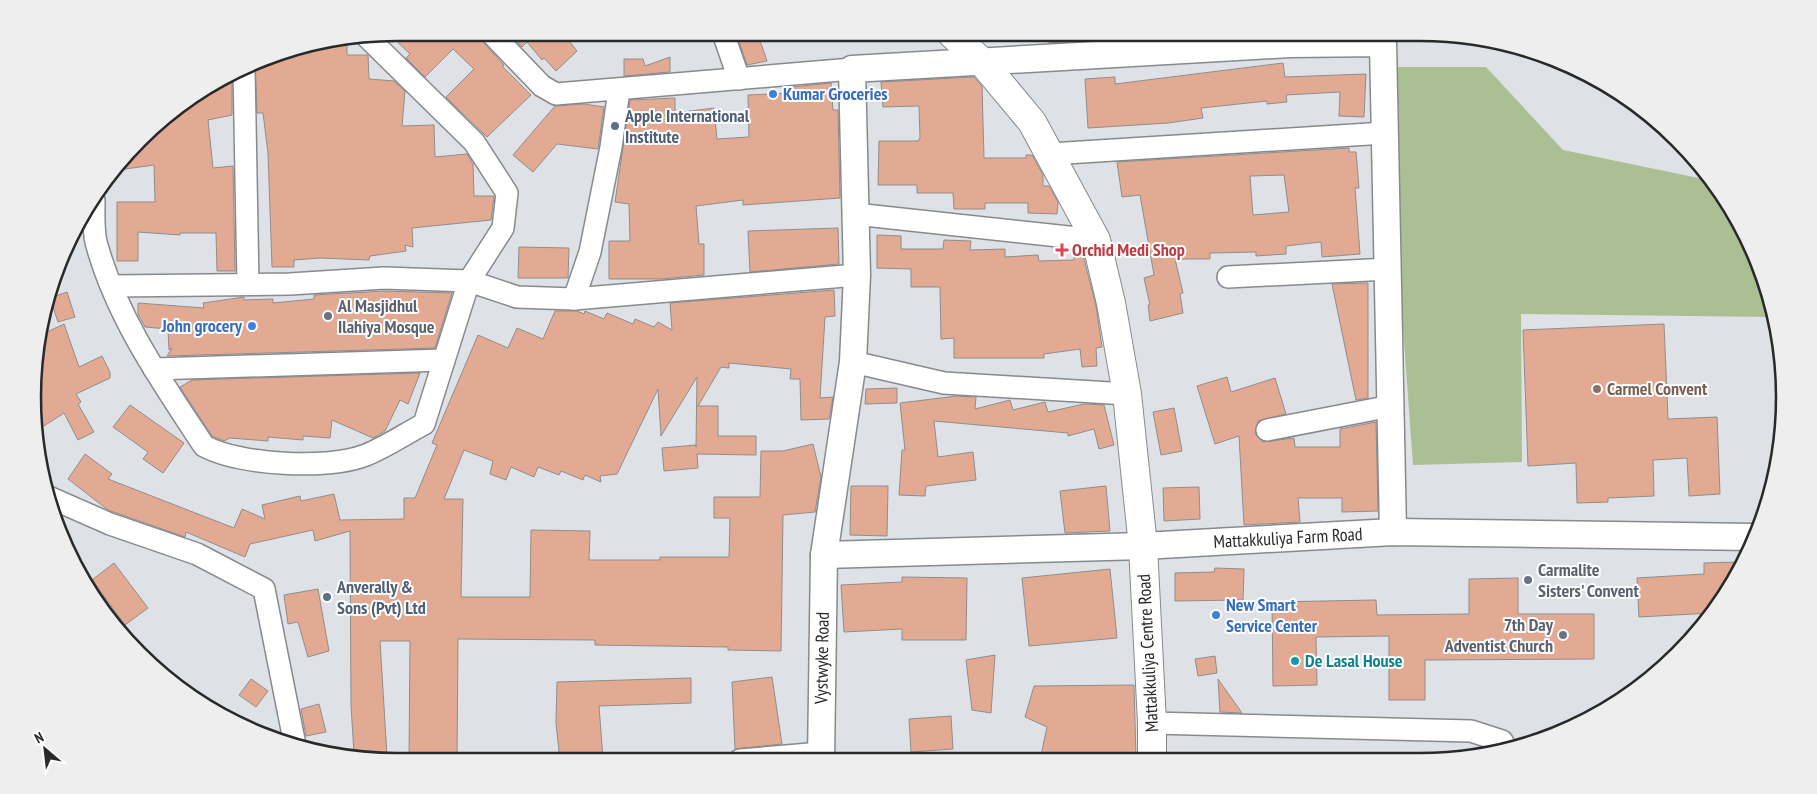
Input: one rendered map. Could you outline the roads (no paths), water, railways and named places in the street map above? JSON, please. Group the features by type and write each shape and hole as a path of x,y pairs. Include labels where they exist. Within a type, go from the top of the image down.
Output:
{"main road":[{"name":"Mattakkuliya Centre Road","path":"960,41 982,62 1032,122 1096,240 1111,303 1127,394 1142,546 1152,753"}],"street":[{"path":"500,41 542,86 556,94 852,69 982,62 1195,41 1383,44 1393,532"},
{"path":"726,41 739,79"},
{"path":"94,210 96,240 112,286 154,369 204,446 219,454 267,462 321,463 365,455 424,424 469,281 503,228 507,193 474,142 372,42"},
{"name":"Vystwyke Road","path":"821,753 824,555 853,362 856,275 852,69"},
{"path":"244,76 248,284"},
{"path":"574,299 590,252 611,146 619,90"},
{"path":"1050,154 1385,133"},
{"path":"854,214 1096,240"},
{"path":"1228,277 1388,269"},
{"path":"112,286 248,284 384,278 469,281 517,298 574,299 856,275"},
{"path":"154,369 444,360"},
{"path":"853,362 944,383 1127,394"},
{"path":"1267,430 1391,406"},
{"path":"57,500 110,524 197,554 264,589 293,737"},
{"name":"Mattakkuliya Farm Road","path":"824,555 1142,546 1393,532 1747,537"},
{"path":"1152,723 1471,732 1503,743"}],"place":[{"name":"Kumar Groceries","path":"773,94"},
{"name":"Apple International Institute","path":"615,126"},
{"name":"Orchid Medi Shop","path":"1062,250"},
{"name":"Al Masjidhul Ilahiya Mosque","path":"328,316"},
{"name":"John grocery","path":"252,326"},
{"name":"Carmel Convent","path":"1597,389"},
{"name":"Carmalite Sisters' Convent","path":"1528,580"},
{"name":"Anverally & Sons (Pvt) Ltd","path":"327,597"},
{"name":"New Smart Service Center","path":"1216,615"},
{"name":"7th Day Adventist Church","path":"1563,635"},
{"name":"De Lasal House","path":"1295,661"}]}
